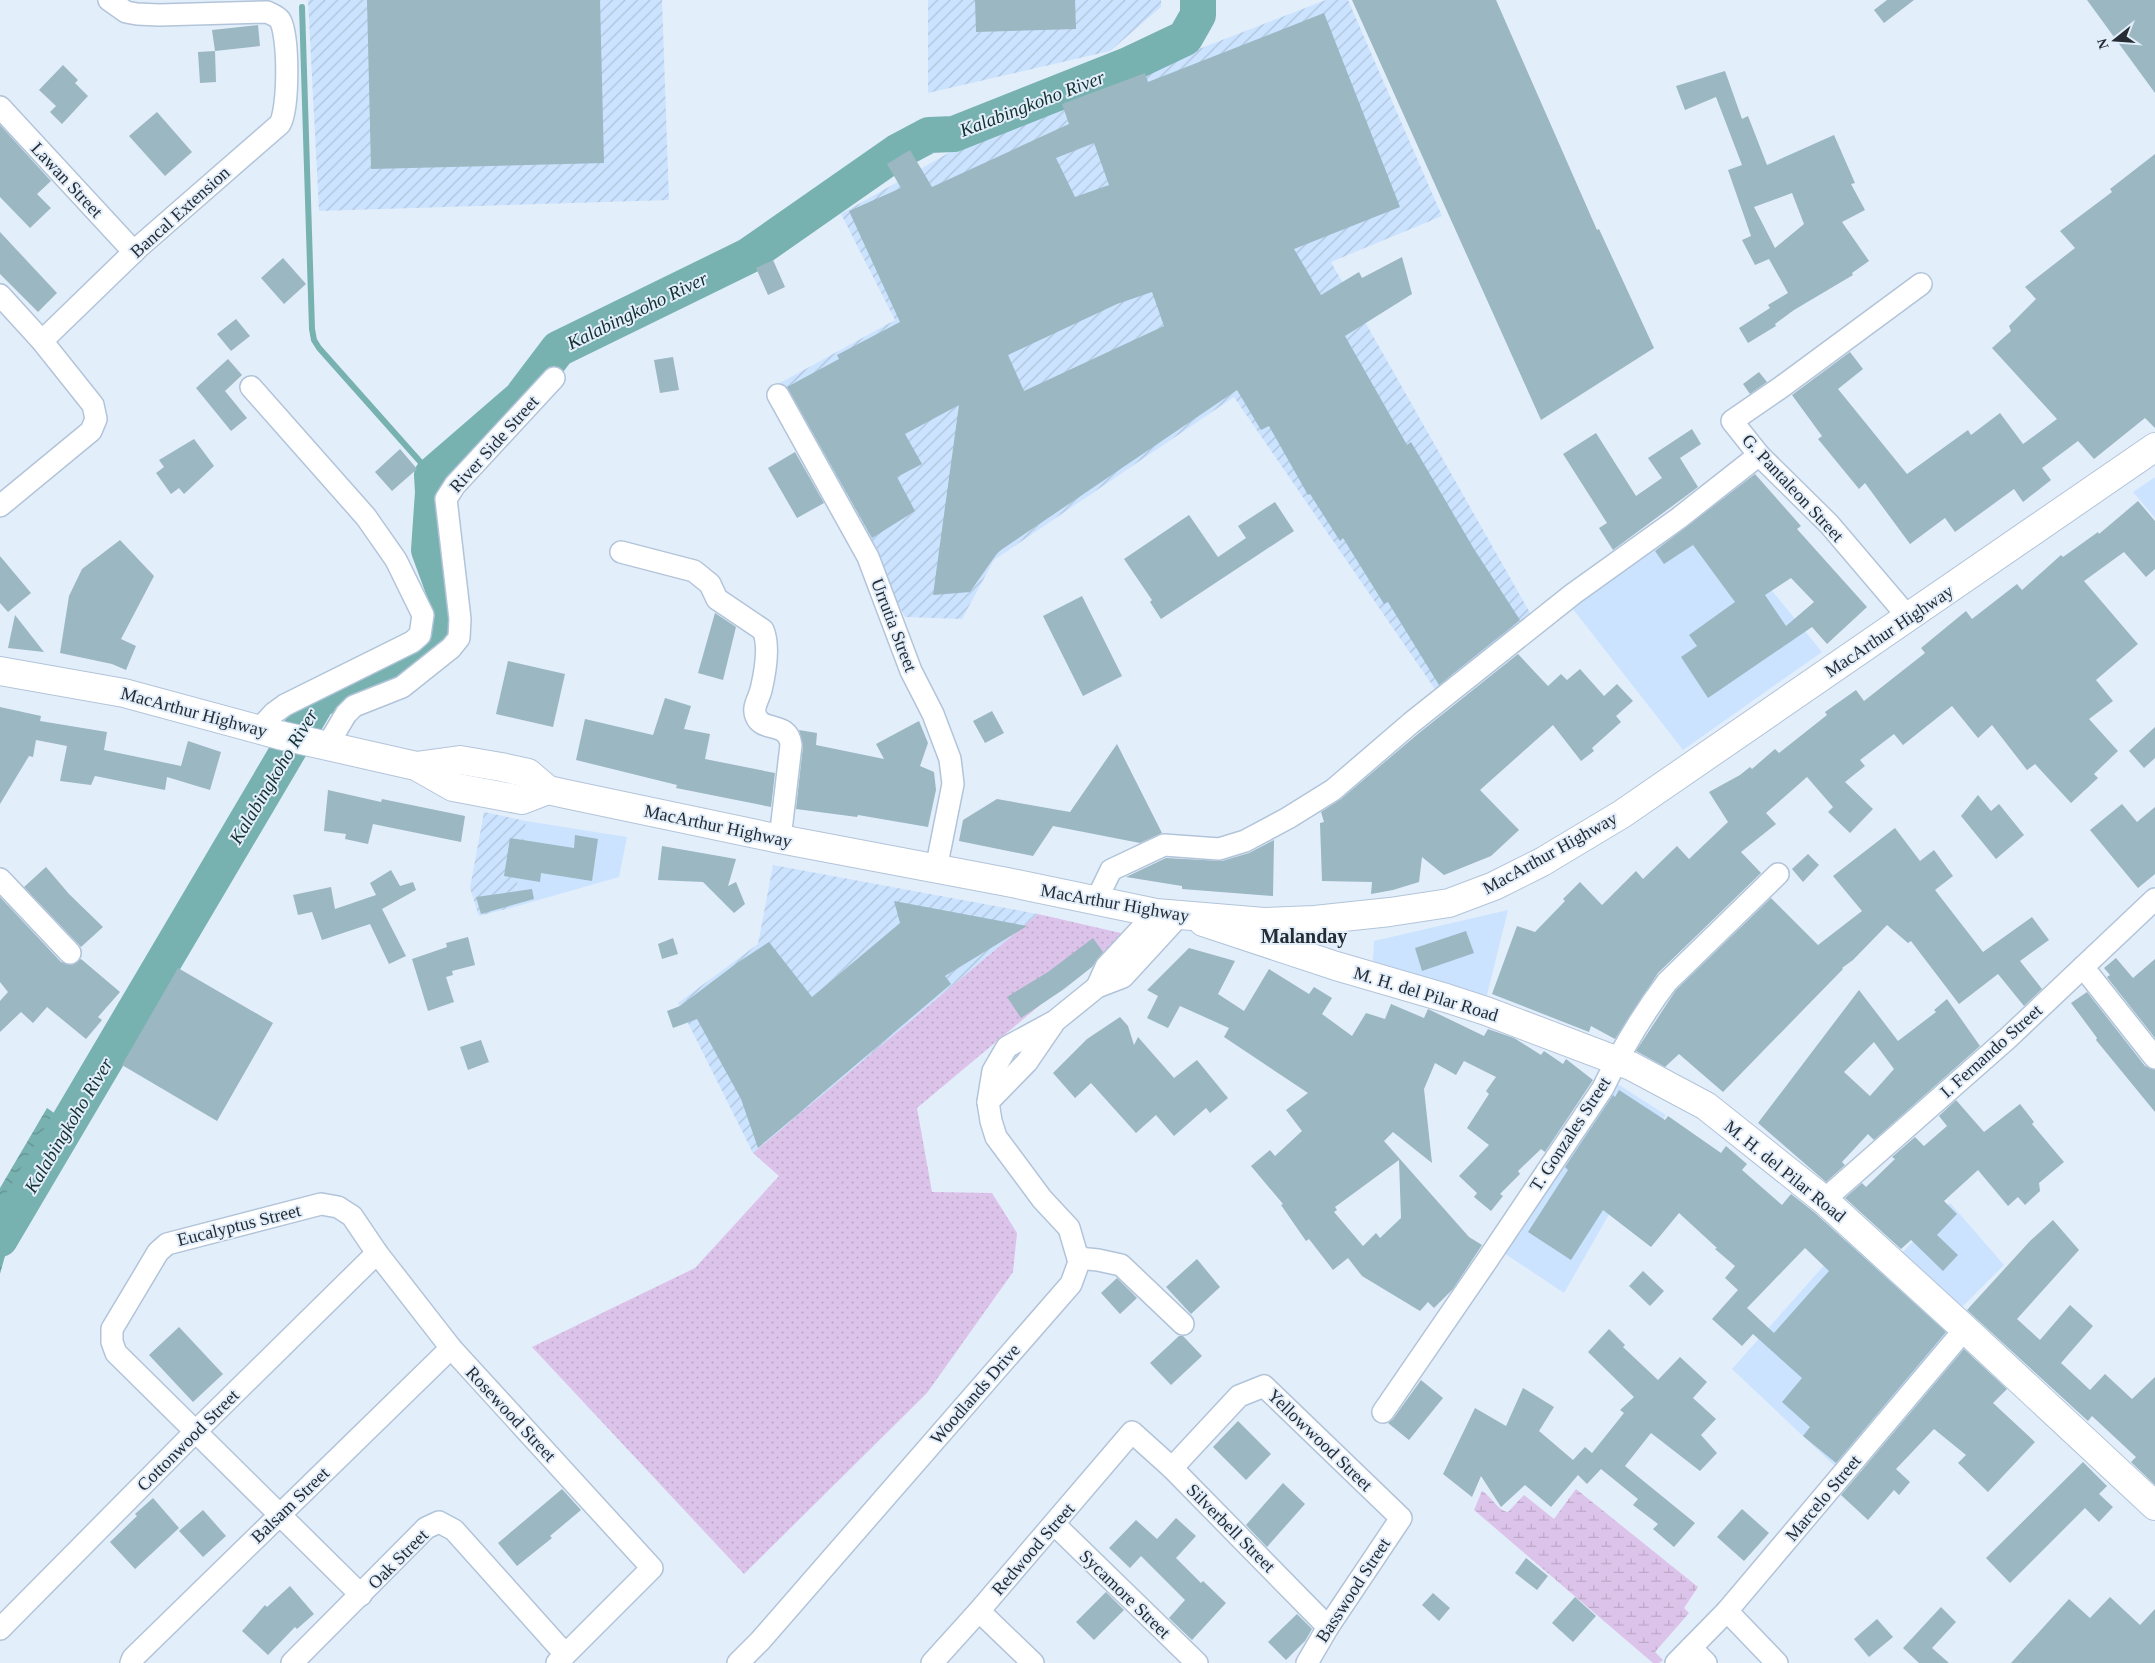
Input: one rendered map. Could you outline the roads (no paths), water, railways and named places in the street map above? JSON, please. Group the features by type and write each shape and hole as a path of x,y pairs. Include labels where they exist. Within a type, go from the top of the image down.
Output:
{"main road":[{"name":"MacArthur Highway","path":"0,671 124,693 269,732 416,766 453,787 484,794 522,800 548,790 780,840 1175,915 1264,922 1315,920 1390,912 1449,903 1494,886 1535,865 1622,814 2155,447"},
{"name":"M. H. del Pilar Road","path":"1175,915 1336,966 1446,998 1631,1066 1706,1106 1824,1200 2155,1506"},
{"name":"M. H. del Pilar Road","path":"1315,920 1322,947 1336,966"}],"street":[{"name":"Bancal Extension","path":"42,341 134,252 280,124 286,106 285,34 279,18 267,12 136,14 126,12 109,0"},
{"name":"Lawan Street","path":"0,107 134,252"},
{"name":"G. Pantaleon Street","path":"1909,618 1829,524 1759,455 1732,421 1921,284"},
{"path":"0,295 42,341 93,405 96,419 91,431 0,506"},
{"name":"River Side Street","path":"319,744 354,706 402,687 452,648 460,638 460,619 446,499 454,485 554,378"},
{"path":"250,387 366,517 396,560 423,615 420,635 412,642 286,705 274,713 269,732"},
{"name":"Urrutia Street","path":"778,395 868,558 911,671 932,714 950,760 953,784 936,869"},
{"path":"1096,901 1111,870 1168,845 1192,849 1219,849 1245,841 1288,818 1333,790 1411,723 1573,594 1679,518 1759,455"},
{"path":"621,552 694,571 704,577 710,584 717,599 763,630 766,638 766,649 761,691 755,709 756,716 760,723 784,730 790,738 791,746 780,840"},
{"name":"T. Gonzales Street","path":"1383,1412 1603,1088 1616,1060 1653,1000 1667,982 1778,874"},
{"path":"0,879 70,953"},
{"name":"I. Fernando Street","path":"1824,1200 2008,1038 2155,899"},
{"path":"1175,915 1106,968 1097,987 1055,1021 1028,1062 988,1102 990,1121 996,1137 1042,1199 1069,1228 1078,1258 1098,1260 1122,1266 1183,1324"},
{"path":"2083,967 2155,1058"},
{"name":"Eucalyptus Street","path":"361,1595 116,1353 112,1342 112,1329 158,1252 167,1244 179,1240 321,1204 338,1207 352,1216 377,1253"},
{"name":"Rosewood Street","path":"377,1253 451,1348 652,1568 561,1659"},
{"name":"Cottonwood Street","path":"0,1629 195,1432 377,1253"},
{"name":"Woodlands Drive","path":"738,1663 773,1626 1071,1284 1079,1262 1078,1258"},
{"name":"Marcelo Street","path":"1691,1658 1727,1611 1965,1329"},
{"name":"Balsam Street","path":"131,1663 133,1658 451,1348"},
{"name":"Yellowwood Street","path":"1172,1468 1239,1396 1264,1386 1401,1518"},
{"name":"Silverbell Street","path":"1132,1432 1172,1468 1328,1627"},
{"name":"Redwood Street","path":"932,1663 979,1612 1132,1432"},
{"name":"Basswood Street","path":"1307,1663 1328,1627 1401,1518"},
{"name":"Oak Street","path":"292,1663 426,1528 439,1522 454,1530 561,1659"},
{"name":"Sycamore Street","path":"1054,1524 1197,1663"},
{"path":"1727,1611 1777,1663"},
{"path":"979,1612 1033,1663"}],"water":[{"path":"47,1108 83,1133 5,1256 0,1274 0,1188"}],"waterway":[{"name":"Kalabingkoho River","path":"0,1239 318,700 405,660 421,650 449,624 447,599 429,550 433,492 432,475 521,398 558,349 748,256 897,152 929,135 954,134 1128,65 1185,38 1198,15 1198,0"},
{"path":"302,7 312,329 314,340 319,348 432,475"}],"district":[{"name":"Malanday","path":"1304,936"}]}
